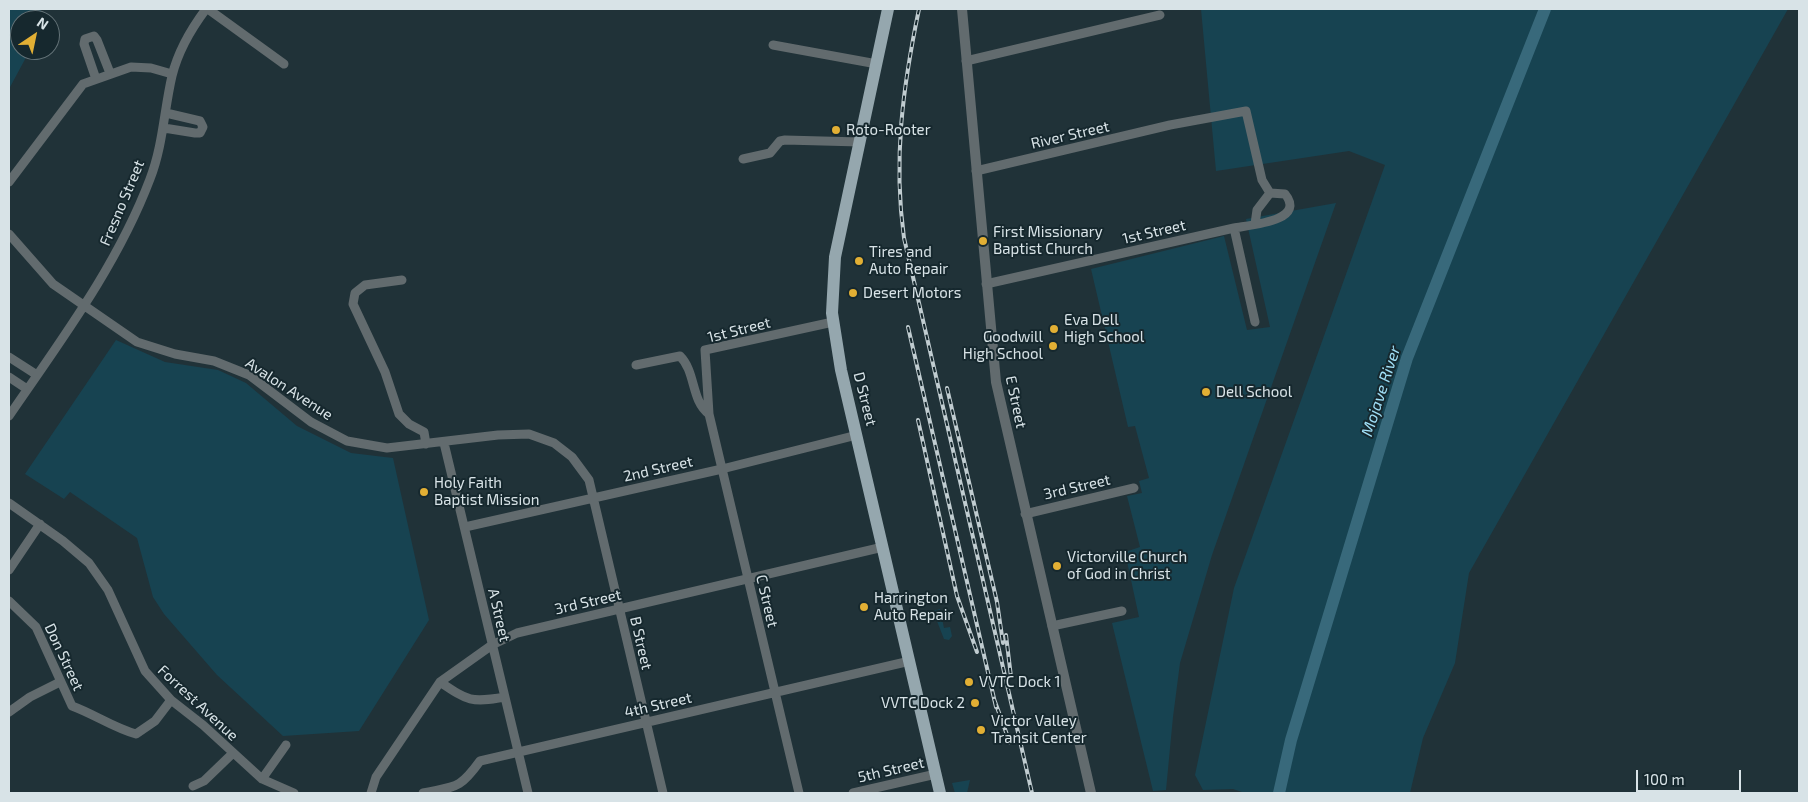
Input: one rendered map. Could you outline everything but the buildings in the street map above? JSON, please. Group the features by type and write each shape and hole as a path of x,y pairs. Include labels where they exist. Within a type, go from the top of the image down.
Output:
{"main road":[{"name":"D Street","path":"888,9 835,257 832,292 833,322 841,370 940,793"}],"street":[{"path":"207,9 284,64"},
{"name":"Fresno Street","path":"9,416 83,306 122,243 150,178 164,128 172,74 186,37 207,9"},
{"name":"E Street","path":"962,9 996,382 1092,793"},
{"path":"966,60 1160,15"},
{"path":"96,79 84,44 85,39 90,36 94,36 97,40 110,74"},
{"path":"773,45 877,64"},
{"path":"9,182 83,84 131,67 151,68 172,74"},
{"name":"River Street","path":"976,171 1170,125 1246,111 1262,180 1270,194"},
{"path":"164,128 195,133 200,132 203,127 200,121 166,113"},
{"path":"742,159 770,153 780,142 785,140 860,142"},
{"path":"1255,224 1257,210 1270,194"},
{"name":"1st Street","path":"986,284 1255,224 1287,214 1291,208 1290,201 1285,194 1270,194"},
{"path":"1234,228 1255,322"},
{"name":"Avalon Avenue","path":"9,234 52,284 137,342 175,354 214,361 249,375 311,422 347,441 387,448 498,435 529,434 554,443 572,457 589,480 593,498"},
{"path":"402,280 365,285 355,293 353,304 385,372 399,414 409,424 424,432 426,444"},
{"name":"1st Street","path":"709,414 705,350 833,322"},
{"path":"636,365 680,356 688,364 701,408 709,414"},
{"path":"9,358 37,375"},
{"path":"9,377 27,389"},
{"name":"C Street","path":"709,414 799,793"},
{"name":"2nd Street","path":"464,527 722,469 857,435"},
{"name":"A Street","path":"444,442 528,793"},
{"name":"3rd Street","path":"1026,514 1134,488"},
{"name":"B Street","path":"593,498 663,793"},
{"name":"Forrest Avenue","path":"9,503 40,524 89,563 108,590 145,672 171,700 203,725 232,754 262,779 294,793"},
{"path":"9,570 40,524"},
{"name":"3rd Street","path":"371,793 376,777 440,682 492,645 517,633 883,547"},
{"name":"Don Street","path":"9,601 36,627 72,706 97,715 122,730 136,734 155,721 171,700"},
{"path":"1052,626 1122,611"},
{"name":"4th Street","path":"423,793 454,788 466,780 480,761 910,661"},
{"path":"9,712 30,697 60,682"},
{"path":"440,682 465,699 481,701 505,696"},
{"path":"262,779 286,745"},
{"path":"193,786 204,781 232,754"},
{"name":"5th Street","path":"853,793 936,774"}],"shaded area":[{"path":"9,9 41,9 10,10 10,60 25,60 9,89"},
{"path":"1201,9 1788,9 1469,573 1455,663 1423,738 1410,793 1245,793 1233,789 1203,790 1195,775 1234,588 1385,165 1349,151 1216,171"},
{"path":"1336,203 1212,555 1180,663 1166,790 1153,791 1112,623 1139,617 1125,552 1140,547 1127,496 1142,493 1139,481 1149,478 1135,426 1128,427 1091,269 1224,236 1247,330 1270,327 1246,219"},
{"path":"116,340 165,362 218,370 246,383 297,426 351,453 393,458 429,620 359,731 283,736 217,675 164,614 153,597 137,538 70,492 64,499 25,474"},
{"path":"940,609 944,628 950,627 952,636 949,640 944,639 933,611"},
{"path":"970,780 967,793 955,793 952,783"}],"waterway":[{"name":"Mojave River","path":"1279,793 1291,740 1407,358 1545,9"}],"railway":[{"path":"919,9 908,66 901,123 899,180 904,238 1032,793"},
{"path":"908,327 996,707"},
{"path":"947,388 997,602 1003,643"},
{"path":"918,420 957,596 977,652"},
{"path":"1006,635 1011,677"},
{"path":"994,699 1010,743"}],"place":[{"name":"Roto-Rooter","path":"836,130"},
{"name":"First Missionary Baptist Church","path":"983,241"},
{"name":"Tires and Auto Repair","path":"859,261"},
{"name":"Desert Motors","path":"853,293"},
{"name":"Eva Dell High School","path":"1054,329"},
{"name":"Goodwill High School","path":"1053,346"},
{"name":"Dell School","path":"1206,392"},
{"name":"Holy Faith Baptist Mission","path":"424,492"},
{"name":"Victorville Church of God in Christ","path":"1057,566"},
{"name":"Harrington Auto Repair","path":"864,607"},
{"name":"VVTC Dock 1","path":"969,682"},
{"name":"VVTC Dock 2","path":"975,703"},
{"name":"Victor Valley Transit Center","path":"981,730"}]}
